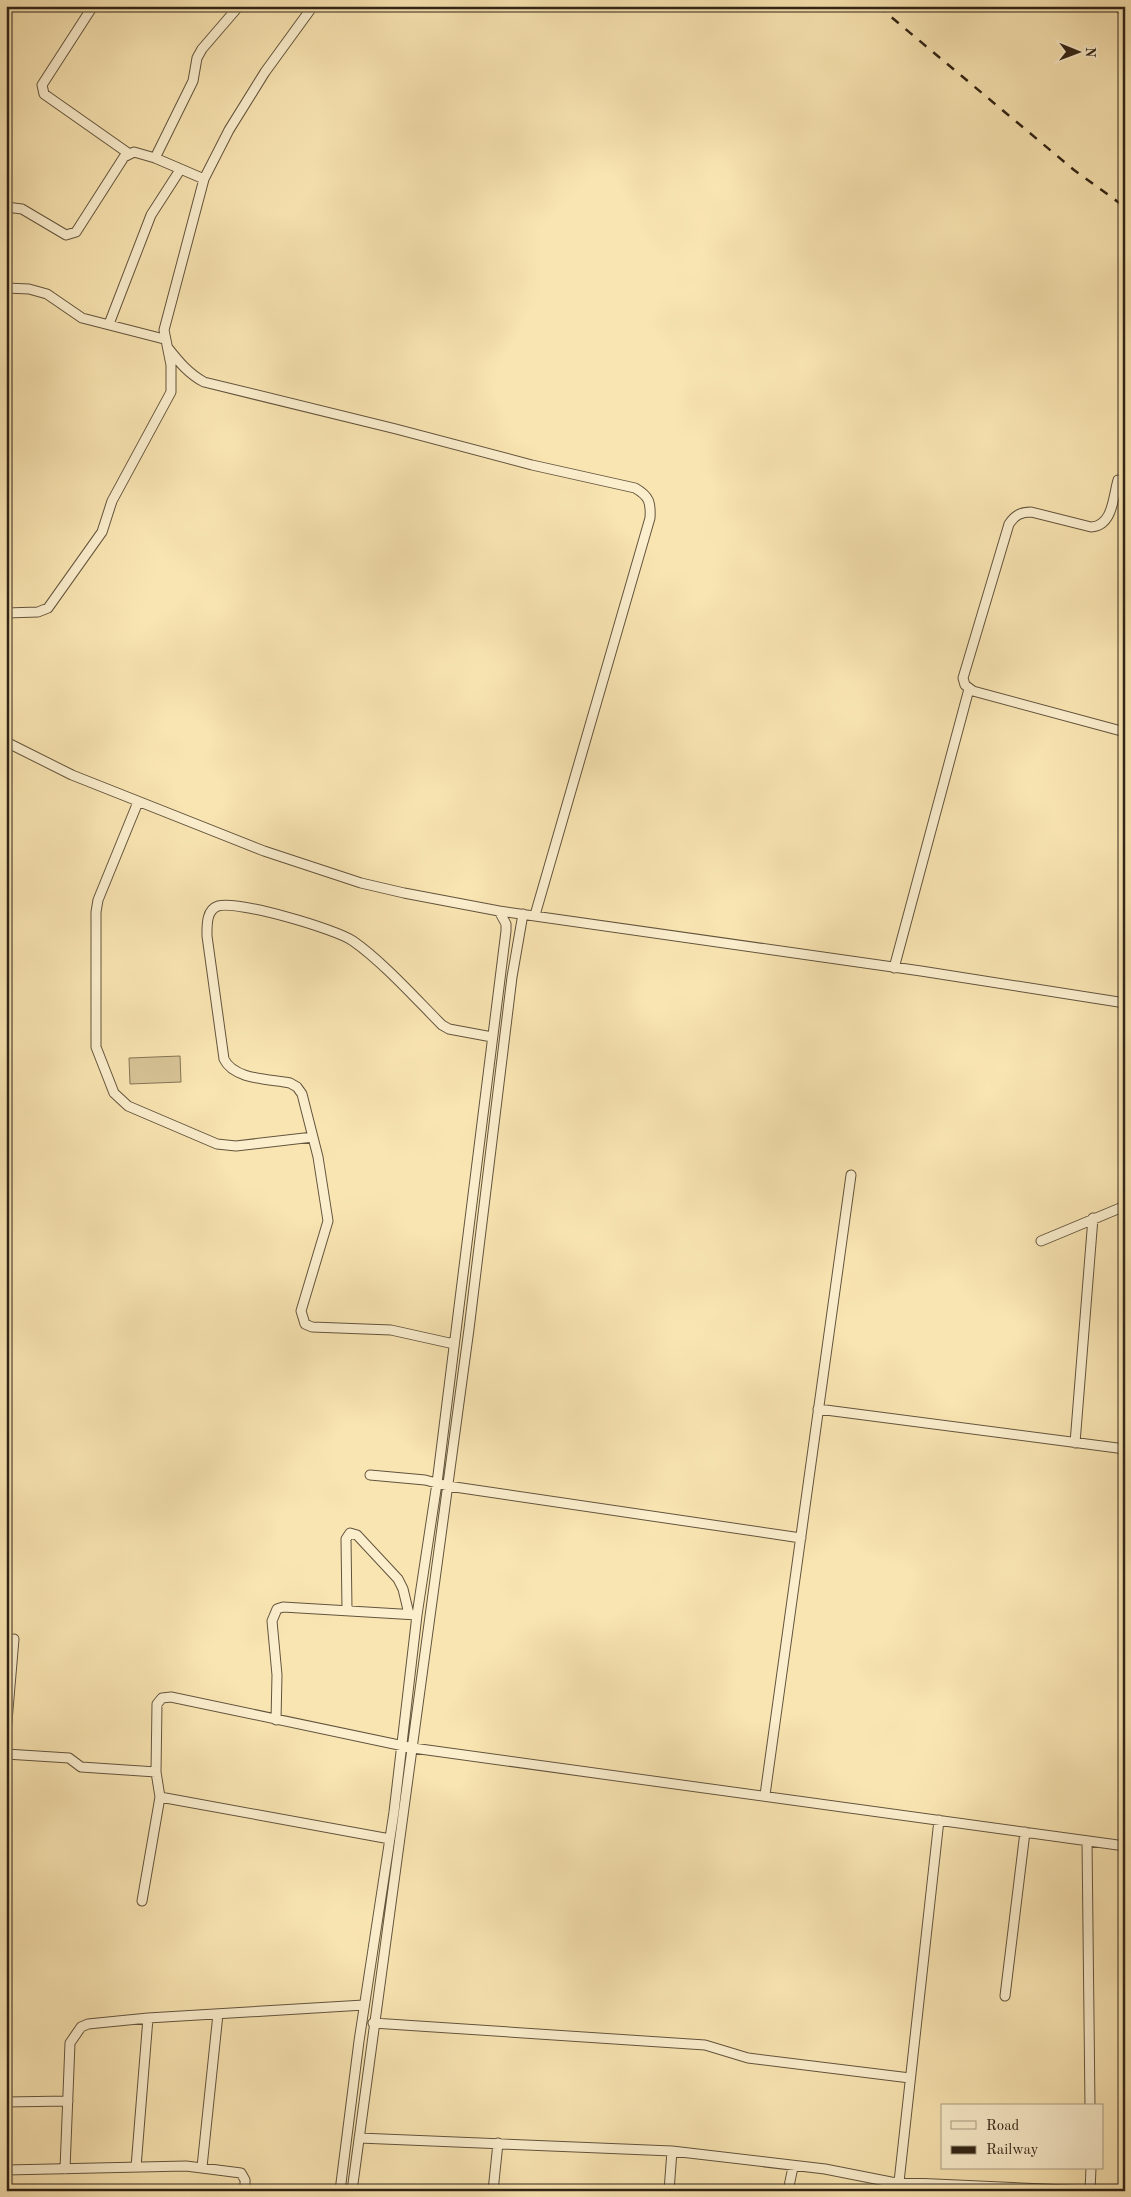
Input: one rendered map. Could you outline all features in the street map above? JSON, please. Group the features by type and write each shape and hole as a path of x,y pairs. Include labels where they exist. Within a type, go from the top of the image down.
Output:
{"street":[{"path":"93,6 42,85 44,94 128,153 134,152 155,158 204,179"},
{"path":"155,158 193,82 197,58 202,49 240,6"},
{"path":"313,6 265,72 229,130 204,179 169,311 164,339 180,364 193,376 204,382 386,426 532,465 635,488 646,494 650,504 650,518 535,915"},
{"path":"1117,6 1125,11"},
{"path":"6,207 22,209 66,235 72,235 76,232 128,153"},
{"path":"110,324 151,215 180,170"},
{"path":"6,288 29,289 47,294 82,318 164,339"},
{"path":"6,613 38,612 48,608 96,542 102,532 112,501 171,392 173,381 168,348"},
{"path":"1118,480 1107,520 1098,527 1091,527 1031,512 1023,512 1014,516 1009,524 963,678 964,685 969,689 1125,732"},
{"path":"894,968 969,689"},
{"path":"6,742 72,774 138,802 264,851 361,883 499,911 1125,1003"},
{"path":"138,802 98,900 96,912 97,952 94,1009 96,1048 114,1093 128,1106 217,1144 236,1146 313,1138"},
{"path":"454,1344 391,1330 312,1327 305,1324 301,1312 328,1221 313,1138 302,1094 297,1087 290,1082 240,1074 228,1067 224,1059 207,936 208,920 211,911 217,906 226,905 273,913 337,933 353,941 401,984 442,1026 492,1037"},
{"path":"340,2191 364,2005 390,1839 402,1744 413,1615 437,1483 506,931 506,924 499,911"},
{"path":"352,2191 469,1329 512,977 523,914"},
{"path":"765,1795 851,1176"},
{"path":"1041,1241 1125,1206"},
{"path":"1075,1443 1093,1218"},
{"path":"818,1409 1125,1450"},
{"path":"370,1475 437,1483 800,1538"},
{"path":"347,1610 346,1539 350,1533 357,1534 398,1580 413,1615"},
{"path":"276,1720 276,1658 272,1621 273,1614 283,1606 413,1615"},
{"path":"6,1732 14,1638"},
{"path":"142,1901 160,1797 156,1772 157,1704 162,1698 171,1697 276,1720 402,1744 413,1748 1125,1846"},
{"path":"6,1754 69,1758 81,1767 156,1772"},
{"path":"160,1797 390,1839"},
{"path":"892,2185 910,2078 939,1820"},
{"path":"1004,1996 1025,1832"},
{"path":"1087,1841 1090,2104"},
{"path":"66,2169 70,2043 81,2027 88,2024 148,2018 364,2005"},
{"path":"202,2166 218,2014"},
{"path":"136,2167 148,2018"},
{"path":"374,2023 705,2045 748,2058 910,2078"},
{"path":"6,2102 68,2101"},
{"path":"358,2138 672,2151 793,2167 825,2169 892,2185 944,2188 1090,2191 1091,2170"},
{"path":"493,2191 498,2143"},
{"path":"669,2191 672,2151"},
{"path":"6,2170 202,2166 241,2173 245,2180 245,2191"},
{"path":"788,2191 793,2167"}],"shaded area":[{"path":"180,1056 181,1082 130,1084 129,1058"}],"railway":[{"path":"878,6 1074,170 1125,207"}]}
